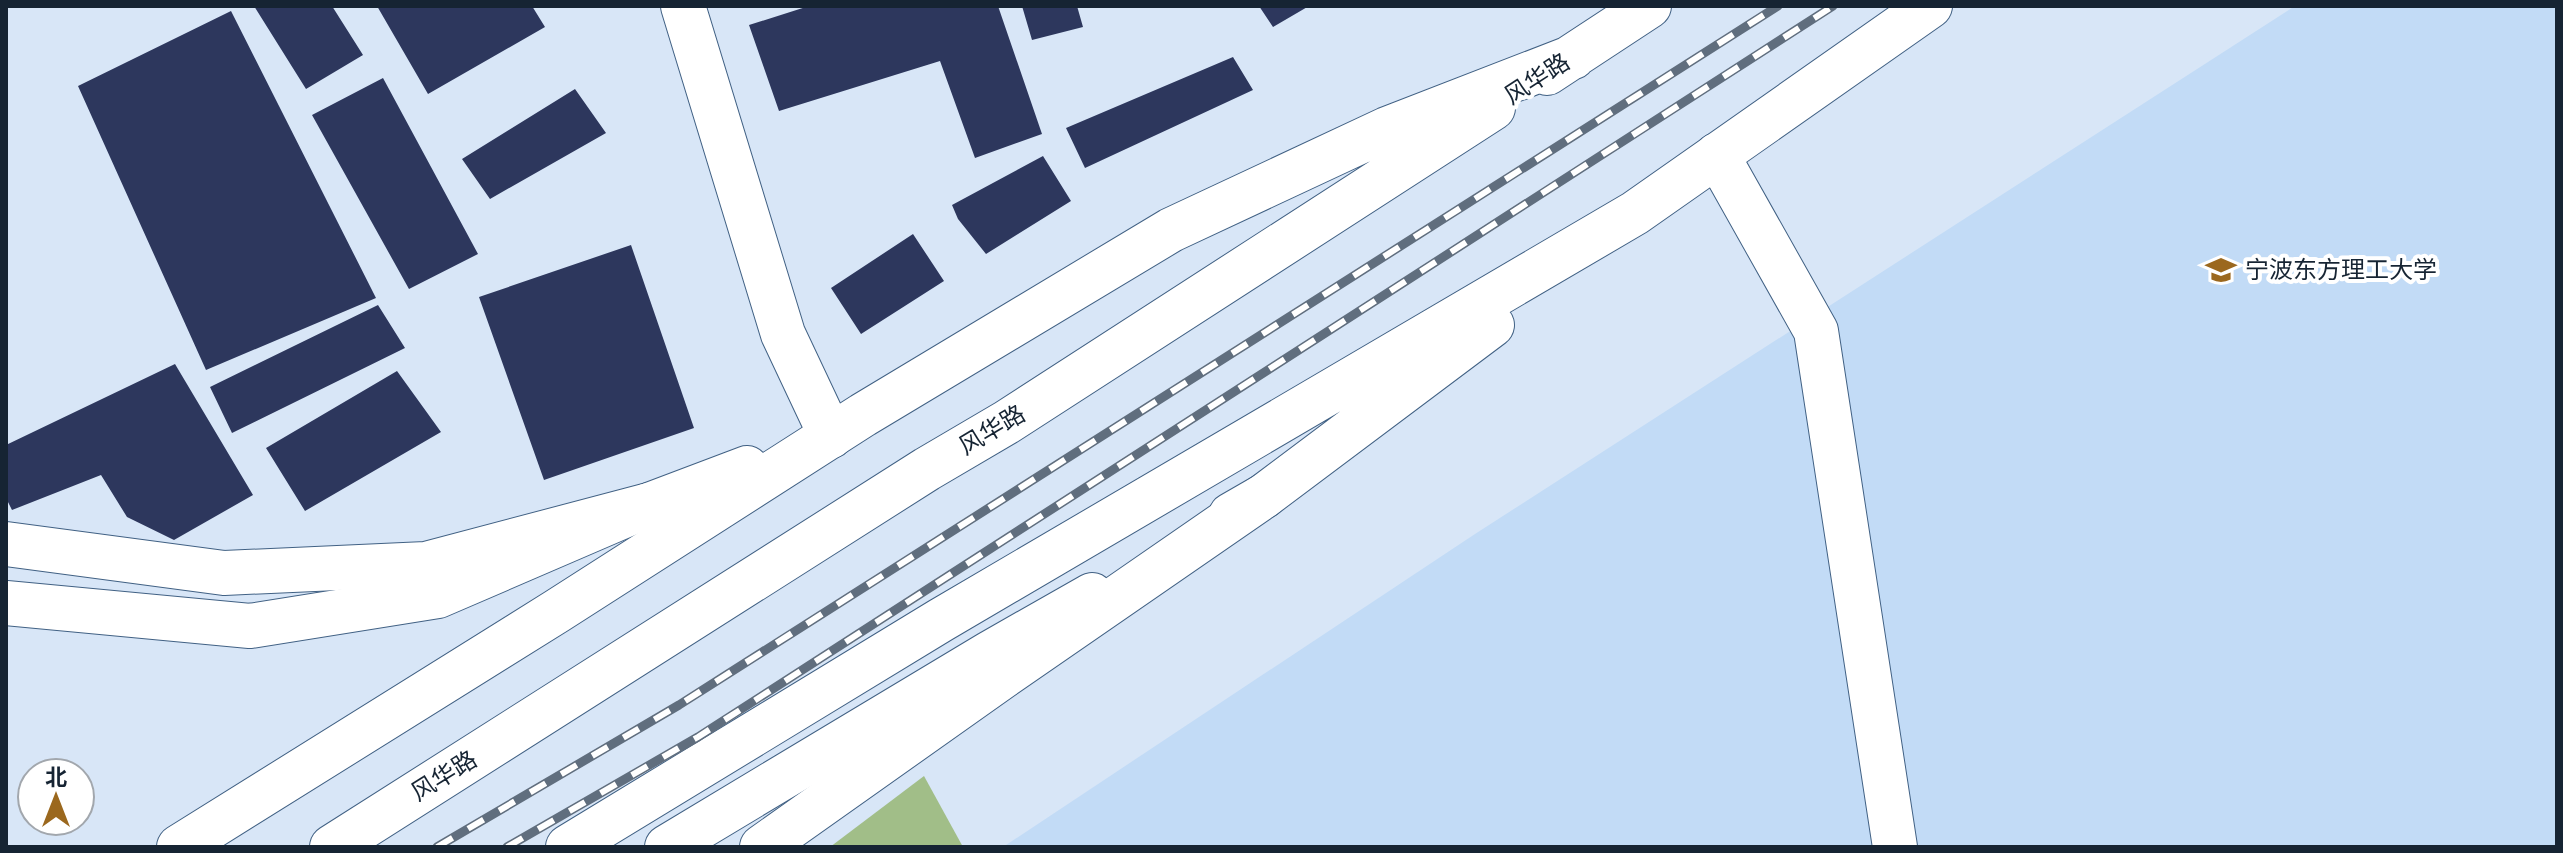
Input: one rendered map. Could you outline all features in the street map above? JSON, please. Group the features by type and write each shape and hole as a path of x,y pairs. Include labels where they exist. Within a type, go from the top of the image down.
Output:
{"main road":[{"path":"683,6 783,334 831,436"},
{"name":"风华路","path":"332,847 927,469 1007,422 1649,6"},
{"path":"762,847 1264,496 1635,213 1930,6"},
{"path":"179,847 831,436 1171,230 1387,129 1573,57"},
{"path":"1717,155 1816,331 1895,847"},
{"path":"568,847 941,620 1635,213"},
{"path":"6,603 250,626 438,596 649,505 831,436"},
{"path":"667,847 990,653 1264,496"},
{"path":"6,544 224,573 426,564 649,505"}],"shaded area":[{"name":"宁波东方理工大学","path":"2295,6 2557,6 2557,847 1003,847 1475,534"}],"green space":[{"path":"924,776 963,847 830,847"}],"building":[{"path":"254,6 332,6 363,55 306,89"},
{"path":"377,6 532,6 545,27 428,94"},
{"path":"809,6 998,6 1042,134 975,158 940,61 779,111 749,25"},
{"path":"1022,6 1077,6 1083,27 1032,40"},
{"path":"1259,6 1309,6 1273,27"},
{"path":"231,11 376,298 206,370 78,86"},
{"path":"1233,57 1253,90 1085,168 1066,128"},
{"path":"383,78 478,254 409,289 312,115"},
{"path":"575,89 606,133 490,199 462,159"},
{"path":"1043,156 1071,201 986,254 958,219 952,205"},
{"path":"913,234 944,281 861,334 831,288"},
{"path":"631,245 694,428 544,480 479,297"},
{"path":"378,305 405,348 232,433 210,387"},
{"path":"175,364 253,495 174,540 127,517 101,475 12,510 6,498 6,445"},
{"path":"397,371 441,432 305,511 266,448"}],"railway":[{"path":"437,847 679,705 1778,6"},
{"path":"507,847 698,737 1833,6"}],"place":[{"name":"宁波东方理工大学","path":"2221,270"}]}
